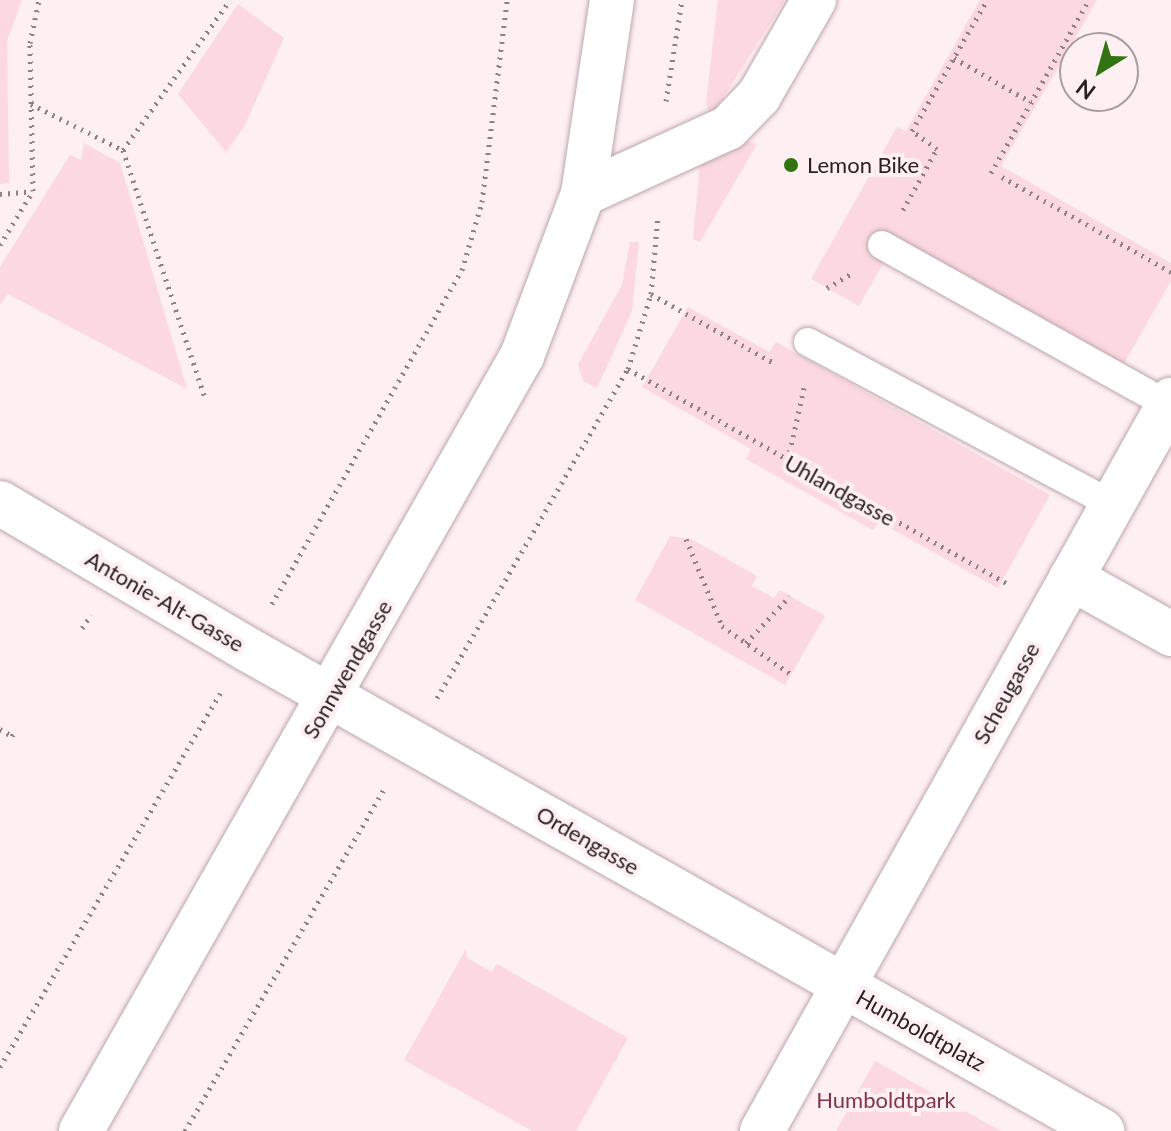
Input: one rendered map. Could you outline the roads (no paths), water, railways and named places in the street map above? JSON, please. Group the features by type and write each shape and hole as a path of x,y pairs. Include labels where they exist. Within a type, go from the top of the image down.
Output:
{"street":[{"name":"Sonnwendgasse","path":"81,1131 505,391 549,296 583,194 612,0"},
{"path":"583,194 663,162 728,128 759,96 814,0"},
{"name":"Scheugasse","path":"843,986 1170,403"},
{"name":"Antonie-Alt-Gasse","path":"0,503 247,649 332,695"},
{"path":"1062,593 1171,634"},
{"name":"Ordengasse","path":"332,695 843,986"},
{"name":"Humboldtplatz","path":"762,1131 843,986 1102,1131"}],"lane":[{"path":"882,245 1170,403"},
{"path":"808,342 1113,505"}],"place":[{"name":"Lemon Bike","path":"791,165"}],"park label":[{"name":"Humboldtpark","path":"886,1100"}]}
